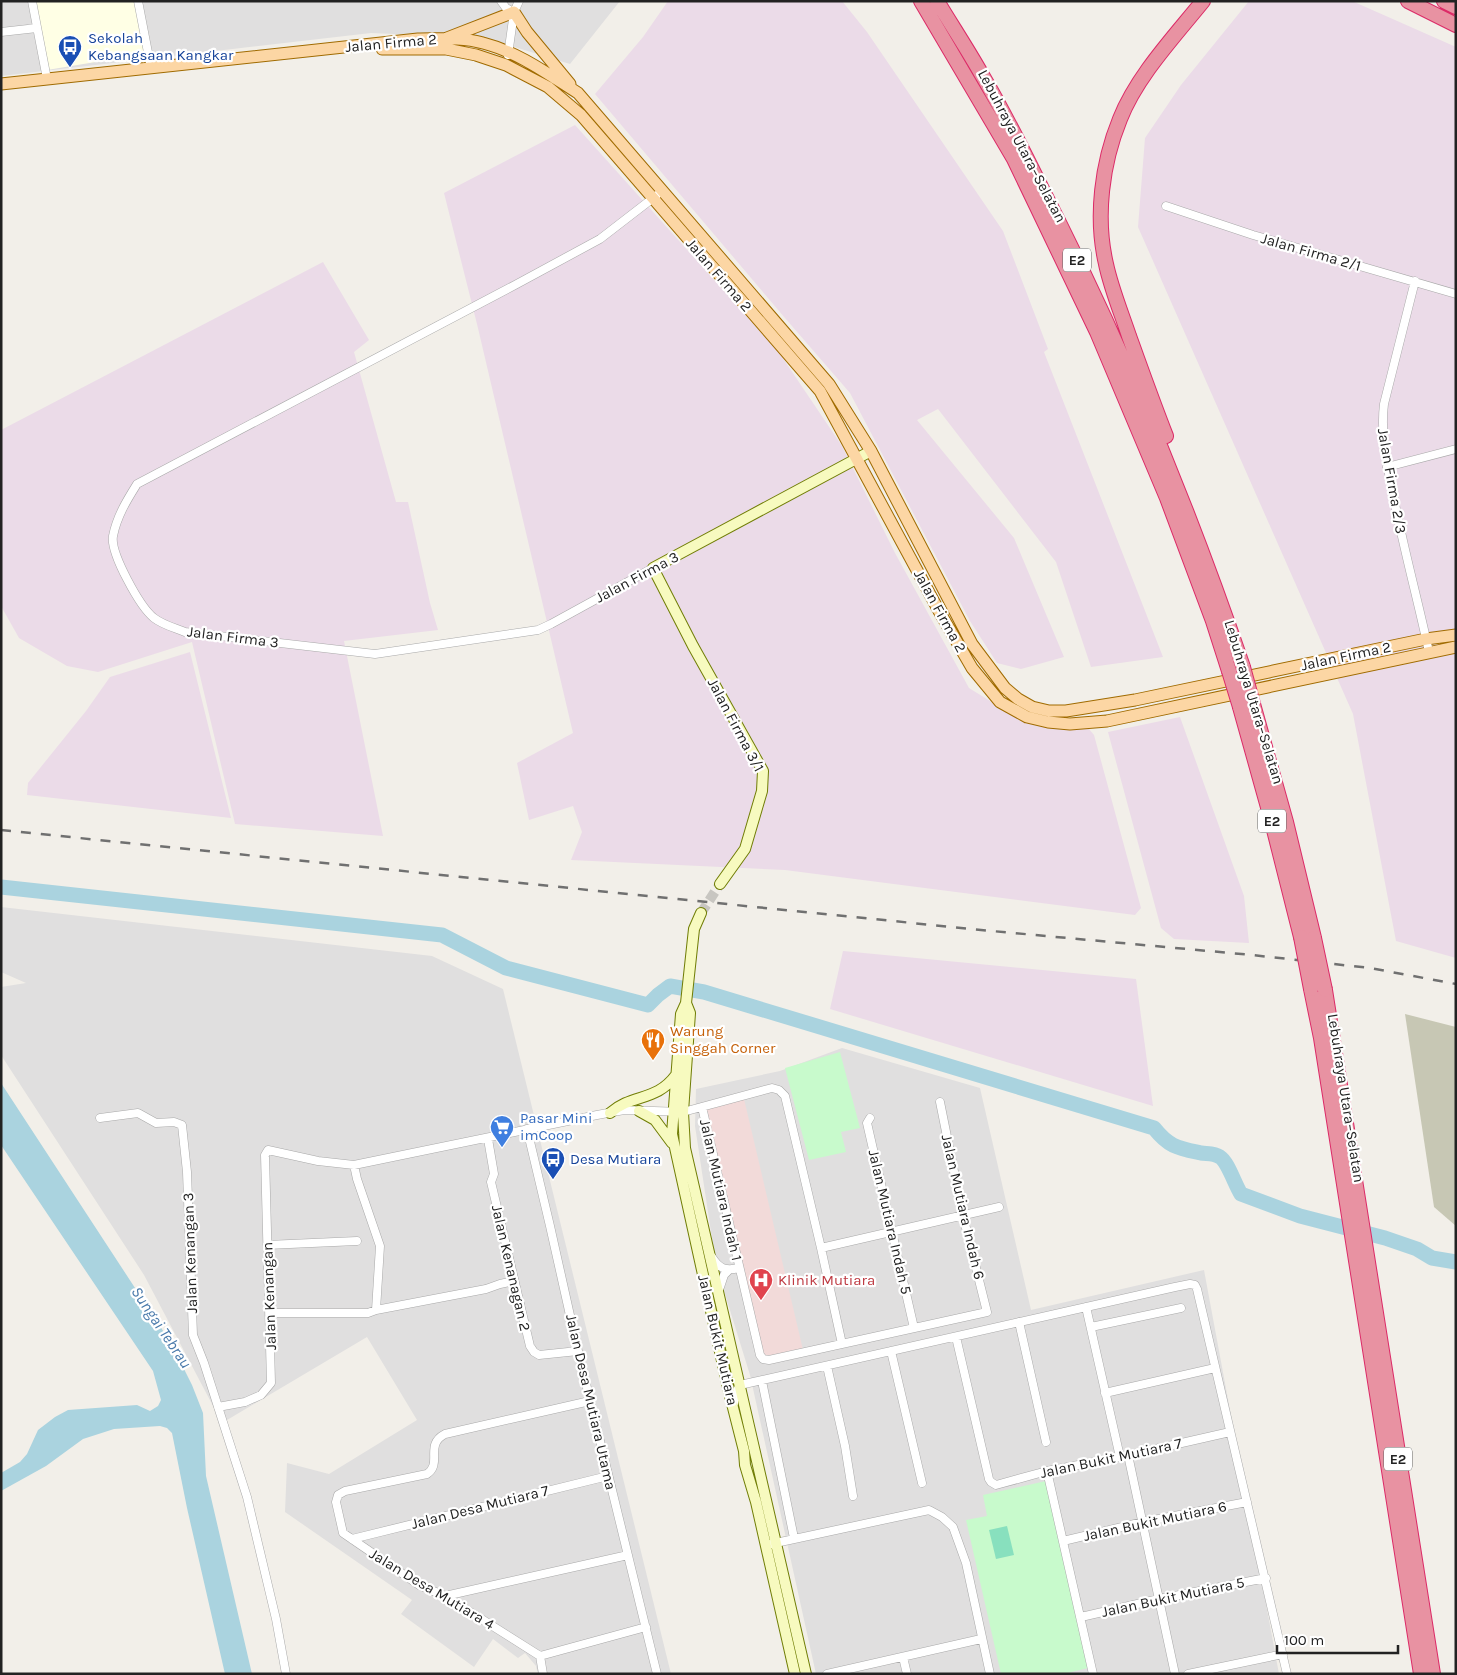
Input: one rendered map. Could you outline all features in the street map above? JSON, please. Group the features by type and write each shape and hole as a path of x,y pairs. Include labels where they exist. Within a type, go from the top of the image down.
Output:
{"highway":[{"path":"912,1 918,10 930,15"},
{"name":"Lebuhraya Utara–Selatan","path":"921,1 1016,162 1098,332 1167,498 1210,612 1236,669"},
{"name":"Lebuhraya Utara–Selatan","path":"937,1 983,76 1071,246 1149,419 1219,598 1236,669 1247,705 1271,818 1308,938 1433,1674"},
{"path":"1193,530 1194,510 1146,384 1114,292 1106,264 1101,218 1104,173 1120,118 1135,90 1203,1"},
{"path":"1408,1 1456,25"},
{"path":"1444,1 1456,7"},
{"name":"Lebuhraya Utara–Selatan","path":"1360,1245 1421,1674"}],"main road":[{"path":"446,39 516,7 527,32 578,93"},
{"name":"Jalan Firma 2","path":"330,49 418,39 482,42 508,51 578,93 829,384 871,451 972,644 1005,688 1032,707 1049,711 1066,711 1135,700 1426,639 1456,635"},
{"path":"1,84 330,49"},
{"name":"Jalan Firma 2","path":"330,49 446,49 476,55 506,65 548,87 581,115 820,391 939,611 972,668 1000,702 1027,717 1048,722 1070,724 1107,721 1456,647"}],"street":[{"path":"32,1 48,80"},
{"path":"138,1 151,68"},
{"path":"501,1 506,8 516,7 506,65"},
{"path":"1,32 37,28"},
{"name":"Jalan Firma 3","path":"663,191 600,239 137,484 121,510 112,538 116,554 131,588 153,617 185,632 374,654 538,630 871,451"},
{"name":"Jalan Firma 2/1","path":"1166,206 1253,235 1456,294"},
{"name":"Jalan Firma 2/3","path":"1415,281 1384,404 1382,419 1387,467 1429,652"},
{"path":"1387,467 1456,449"},
{"name":"Jalan Firma 3/1","path":"653,568 763,771 762,791 745,849 720,884"},
{"path":"678,1112 690,1013 686,1003 689,972 694,929 701,913"},
{"name":"Jalan Bukit Mutiara","path":"686,1003 681,1014 676,1075 678,1112 740,1386 795,1674"},
{"path":"610,1113 620,1104 660,1091 676,1075"},
{"path":"376,1310 380,1246 354,1165 624,1110 678,1112 772,1088 780,1090 785,1096 842,1344 914,1328"},
{"name":"Jalan Mutiara Indah 6","path":"914,1328 986,1312 963,1216 940,1102"},
{"name":"Jalan Mutiara Indah 1","path":"702,1107 760,1355 763,1359 769,1360 842,1344"},
{"path":"639,1111 655,1120 674,1146"},
{"name":"Jalan Bukit Mutiara","path":"678,1112 672,1134 674,1146 744,1451 745,1465 771,1544 806,1674"},
{"name":"Jalan Kenangan 3","path":"100,1118 138,1113 154,1122 179,1123 182,1127 187,1172 193,1335 218,1406"},
{"name":"Jalan Mutiara Indah 5","path":"870,1118 867,1123 914,1328"},
{"name":"Jalan Desa Mutiara Utama","path":"527,1129 608,1476 658,1674"},
{"name":"Jalan Kenanagan 2","path":"488,1138 494,1174 491,1182 530,1346 539,1355 578,1351"},
{"name":"Jalan Kenangan","path":"218,1406 245,1402 261,1395 272,1383 265,1155 268,1150 318,1161 354,1165"},
{"path":"821,1248 999,1207"},
{"path":"267,1245 357,1241"},
{"path":"709,1252 716,1265 729,1270 739,1268"},
{"path":"718,1295 724,1275 729,1270"},
{"path":"270,1313 368,1313 486,1289 514,1281"},
{"path":"734,1410 734,1396 740,1386 1175,1287 1195,1285 1266,1578 1287,1674"},
{"path":"1086,1307 1120,1457"},
{"path":"1091,1326 1181,1308"},
{"path":"1019,1322 1046,1442"},
{"name":"Jalan Bukit Mutiara 7","path":"956,1337 989,1479 993,1484 996,1485 1046,1471 1120,1457 1230,1432"},
{"path":"891,1351 922,1483"},
{"path":"723,1366 728,1376 740,1386"},
{"path":"827,1366 845,1446 853,1496"},
{"path":"1105,1393 1215,1368"},
{"path":"762,1381 794,1538"},
{"name":"Jalan Desa Mutiara 4","path":"540,1656 445,1596 419,1584 343,1533 336,1502 338,1495 345,1491 426,1474 432,1470 434,1464 434,1446 437,1438 444,1434 590,1401"},
{"path":"218,1406 247,1497 276,1619 286,1674"},
{"path":"1128,1455 1175,1674"},
{"path":"1046,1471 1093,1674"},
{"name":"Jalan Desa Mutiara 7","path":"352,1539 608,1476"},
{"name":"Jalan Bukit Mutiara 6","path":"1063,1541 1143,1522 1247,1502"},
{"path":"771,1544 929,1510 942,1517 953,1527 966,1563 990,1674"},
{"path":"445,1596 628,1555"},
{"name":"Jalan Bukit Mutiara 5","path":"1081,1617 1159,1599 1266,1578"},
{"path":"543,1674 540,1656 646,1627"},
{"path":"828,1674 981,1639"},
{"path":"1188,1674 1283,1654"},
{"path":"903,1657 907,1674"}],"shaded area":[{"path":"1,1 620,1 570,64 485,38 371,33 1,76"},
{"path":"35,1 135,1 144,54 47,70"},
{"path":"668,1 842,1 867,32 1003,231 1048,349 1044,352 1163,657 1091,667 1056,562 938,409 917,420 1014,538 1064,657 1021,669 997,663 970,621 850,393 595,94 643,37"},
{"path":"1249,1 1352,1 1456,47 1456,958 1396,941 1353,714 1138,227 1145,138 1181,85"},
{"path":"575,125 778,351 842,446 895,553 969,688 1021,720 1044,727 1089,729 1094,735 1141,908 1135,915 785,870 571,860 582,832 573,806 529,820 517,763 573,733 477,324 444,193"},
{"path":"323,262 369,340 354,352 396,502 408,502 430,603 438,630 344,641 383,836 235,824 192,642 98,672 67,666 19,638 1,606 1,430"},
{"path":"190,652 231,818 27,795 28,783 86,711 110,677"},
{"path":"1180,717 1244,896 1249,943 1174,939 1161,928 1108,732"},
{"path":"1,907 432,956 503,989 671,1674 538,1674 536,1666 525,1653 518,1658 493,1639 474,1667 401,1614 412,1600 285,1512 287,1463 329,1474 417,1420 367,1337 222,1423 144,1275 1,1055 1,987 26,983 1,972"},
{"path":"843,951 1136,979 1153,1106 830,1009"},
{"path":"1405,1014 1456,1027 1456,1226 1434,1207"},
{"path":"842,1048 980,1088 1031,1310 1204,1270 1279,1674 816,1674 750,1375 716,1265 695,1126 696,1089 780,1071"},
{"path":"744,1099 803,1350 760,1360 757,1357 699,1111"}],"green space":[{"path":"840,1052 860,1128 841,1132 846,1152 809,1160 785,1068"},
{"path":"1046,1481 1088,1668 1063,1674 1001,1674 966,1520 987,1516 983,1495"},
{"path":"1007,1526 1014,1555 996,1559 989,1530"}],"water":[{"path":"1,1083 171,1343 192,1385 203,1413 206,1476 252,1674 225,1674 172,1433 167,1428 160,1426 114,1429 83,1439 46,1466 1,1491 1,1473 20,1462 27,1454 38,1430 55,1417 68,1410 137,1405 150,1411 158,1406 161,1400 153,1371 1,1145"}],"waterway":[{"path":"1,887 442,935 506,968 648,1005 670,986 704,992 1154,1128 1174,1146 1220,1157 1226,1164 1241,1194 1300,1216 1385,1238 1417,1249 1432,1258 1456,1262"}],"tunnel":[{"path":"701,913 720,884"}],"railway":[{"path":"1,830 981,930 1252,955 1370,968 1456,984"}],"place":[{"name":"Sekolah Kebangsaan Kangkar","path":"70,68"},
{"name":"Warung Singgah Corner","path":"653,1061"},
{"name":"Pasar Mini imCoop","path":"502,1148"},
{"name":"Desa Mutiara","path":"553,1180"},
{"name":"Klinik Mutiara","path":"761,1301"}],"water label":[{"name":"Sungai Tebrau","path":"162,1327"}]}
